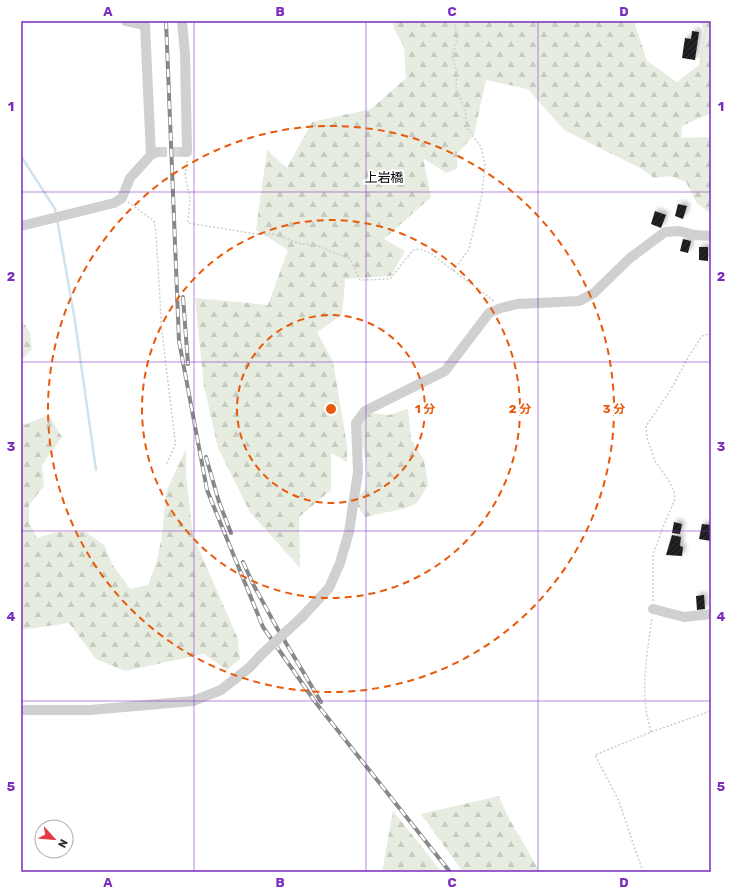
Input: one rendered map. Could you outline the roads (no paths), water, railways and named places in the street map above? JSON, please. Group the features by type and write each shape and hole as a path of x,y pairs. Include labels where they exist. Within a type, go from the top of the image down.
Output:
{"street":[{"path":"21,226 108,205 122,198 130,178 154,154 148,23 126,21"},
{"path":"182,21 185,54 186,152"},
{"path":"21,710 90,710 193,701 221,690 250,667 302,617 329,588 340,563 349,532 358,472 356,423 365,411 445,371 488,313 501,308 530,303 579,301 594,293 630,258 665,232 679,231 695,235 711,236"},
{"path":"653,609 684,617 711,614"}],"waterway":[{"path":"21,156 55,209 56,214"},
{"path":"57,219 75,321 96,470"}],"tunnel":[{"path":"157,152 184,152"}],"railway":[{"path":"166,21 179,341 207,490 263,627 316,703 450,872"},
{"path":"183,297 188,364"},
{"path":"206,457 219,502 231,533"},
{"path":"243,562 277,628 321,702"}],"district":[{"name":"上岩橋","path":"384,177"}]}
